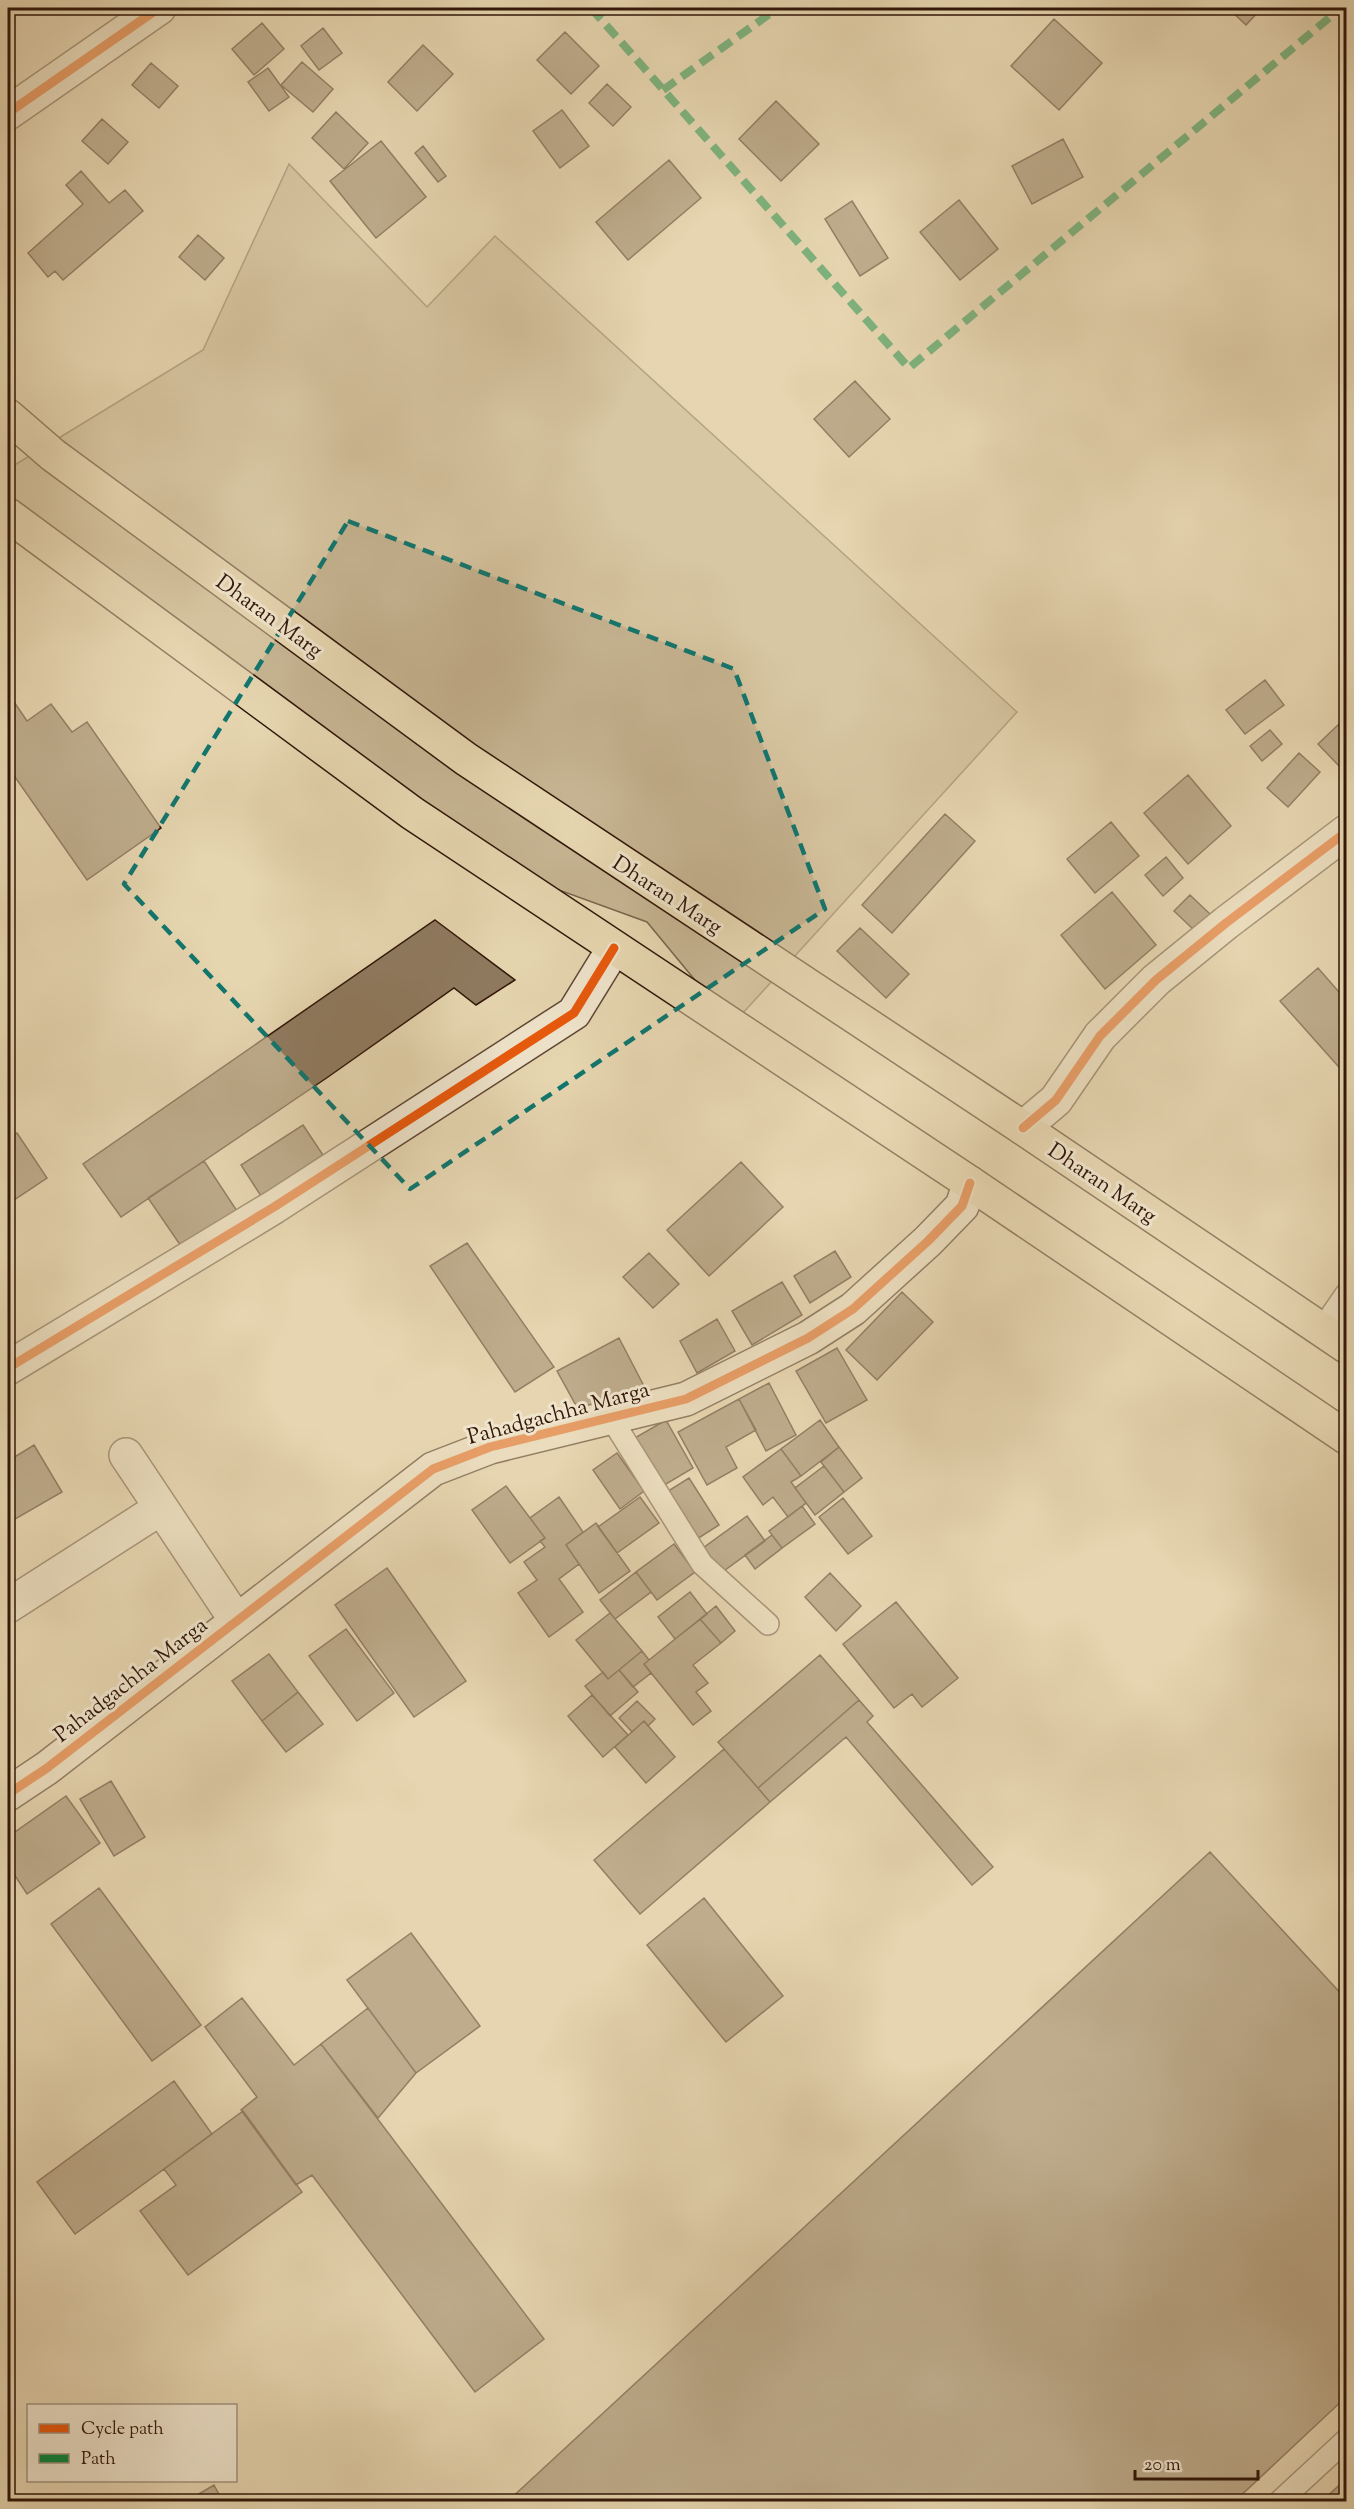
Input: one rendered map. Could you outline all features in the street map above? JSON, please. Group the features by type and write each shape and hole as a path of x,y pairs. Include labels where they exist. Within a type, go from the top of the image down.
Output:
{"main road":[{"name":"Dharan Marg","path":"8,416 52,455 466,759 1023,1128 1334,1338"},
{"path":"8,515 412,813 970,1183 1347,1437"}],"street":[{"path":"8,113 159,8"},
{"path":"1023,1128 1056,1100 1100,1036 1156,980 1226,923 1347,832"},
{"path":"8,1368 274,1207 574,1013 614,948"},
{"name":"Pahadgachha Marga","path":"8,1794 47,1768 433,1469 490,1447 686,1399 817,1332 852,1309 928,1241 962,1206 970,1183"},
{"path":"126,1455 236,1620"},
{"path":"8,1606 161,1508"}],"lane":[{"path":"1334,1338 1347,1294"},
{"path":"611,1418 702,1564 768,1624"},
{"path":"1279,2502 1347,2440"}],"highlighted area":[{"path":"348,521 734,669 825,909 410,1189 124,884"}],"shaded area":[{"path":"289,164 427,307 495,236 1017,712 732,1025 647,922 490,865 8,515 8,469 203,350"}],"building":[{"path":"1228,8 1262,8 1246,25"},
{"path":"1054,19 1102,63 1059,110 1011,66"},
{"path":"262,23 284,49 254,75 232,49"},
{"path":"323,28 342,53 319,70 301,46"},
{"path":"565,32 599,66 571,94 537,60"},
{"path":"423,45 453,74 417,111 388,82"},
{"path":"302,62 333,89 313,112 281,85"},
{"path":"151,63 178,86 159,108 132,85"},
{"path":"268,68 289,97 269,111 248,82"},
{"path":"607,84 631,107 613,126 589,103"},
{"path":"776,101 819,144 781,181 739,139"},
{"path":"562,110 589,146 560,168 533,131"},
{"path":"336,112 368,143 344,169 312,138"},
{"path":"102,119 128,142 108,164 82,141"},
{"path":"1063,139 1083,177 1032,204 1012,166"},
{"path":"381,141 426,197 376,238 330,181"},
{"path":"423,146 446,176 438,182 415,153"},
{"path":"669,160 701,198 628,260 596,222"},
{"path":"81,171 109,203 125,190 143,211 63,280 55,271 48,277 28,253 83,204 66,185"},
{"path":"959,200 998,249 960,280 920,232"},
{"path":"852,201 888,258 860,276 825,219"},
{"path":"198,235 224,258 205,280 179,257"},
{"path":"855,381 890,419 849,457 814,419"},
{"path":"1265,680 1284,705 1245,734 1226,710"},
{"path":"8,693 27,721 51,704 72,732 87,722 161,828 87,880 8,767"},
{"path":"1339,724 1346,732 1346,761 1340,767 1318,744"},
{"path":"1270,730 1282,744 1262,761 1250,746"},
{"path":"1299,753 1320,772 1288,807 1267,788"},
{"path":"1188,775 1231,826 1188,864 1144,813"},
{"path":"945,814 975,841 892,933 862,905"},
{"path":"1111,822 1139,856 1095,893 1067,859"},
{"path":"1166,857 1183,878 1163,896 1145,875"},
{"path":"1112,892 1156,945 1105,989 1061,935"},
{"path":"1190,895 1211,915 1195,931 1174,911"},
{"path":"435,920 515,980 476,1005 454,988 328,1077 121,1217 83,1164"},
{"path":"860,928 909,974 886,998 837,951"},
{"path":"1318,968 1346,1000 1346,1075 1280,1001"},
{"path":"303,1125 323,1155 261,1196 241,1165"},
{"path":"17,1133 47,1178 8,1204 8,1139"},
{"path":"204,1161 239,1214 185,1252 148,1198"},
{"path":"741,1162 783,1207 709,1276 667,1230"},
{"path":"467,1243 554,1367 515,1392 430,1266"},
{"path":"835,1251 851,1277 810,1303 794,1276"},
{"path":"649,1253 679,1284 653,1308 623,1277"},
{"path":"782,1282 802,1315 752,1345 732,1311"},
{"path":"902,1292 933,1322 877,1380 846,1350"},
{"path":"717,1319 735,1351 697,1373 680,1341"},
{"path":"619,1338 646,1390 578,1409 557,1371"},
{"path":"837,1348 867,1400 826,1423 796,1371"},
{"path":"769,1383 796,1435 766,1451 739,1399"},
{"path":"739,1399 756,1430 726,1447 737,1468 707,1485 678,1432"},
{"path":"666,1420 693,1468 661,1487 633,1439"},
{"path":"820,1420 839,1447 801,1476 781,1449"},
{"path":"34,1445 62,1492 10,1522 8,1518 8,1461"},
{"path":"839,1447 862,1478 844,1492 821,1462"},
{"path":"781,1449 801,1476 791,1482 806,1503 788,1517 773,1497 763,1505 743,1477"},
{"path":"617,1453 644,1491 620,1509 593,1470"},
{"path":"824,1466 844,1492 815,1515 795,1488"},
{"path":"689,1478 719,1525 694,1541 665,1493"},
{"path":"506,1486 545,1538 510,1563 472,1510"},
{"path":"559,1497 583,1532 566,1545 579,1564 559,1579 583,1612 549,1637 518,1593 537,1580 524,1562 545,1547 540,1541 545,1538 530,1518"},
{"path":"640,1497 659,1523 617,1553 598,1527"},
{"path":"843,1498 872,1536 848,1554 819,1517"},
{"path":"802,1506 815,1524 782,1548 769,1531"},
{"path":"747,1516 765,1541 721,1573 703,1548"},
{"path":"596,1523 630,1571 599,1593 566,1545"},
{"path":"772,1535 782,1548 755,1569 745,1555"},
{"path":"674,1544 695,1572 657,1600 636,1572"},
{"path":"387,1568 466,1681 414,1717 335,1605"},
{"path":"636,1572 651,1592 615,1619 600,1600"},
{"path":"830,1573 861,1606 836,1631 805,1597"},
{"path":"690,1592 707,1614 675,1639 658,1617"},
{"path":"896,1602 958,1678 922,1707 912,1694 894,1708 843,1644"},
{"path":"716,1606 735,1631 721,1643 700,1619"},
{"path":"610,1613 642,1651 608,1679 576,1640"},
{"path":"700,1619 721,1643 693,1665 708,1683 696,1692 711,1711 693,1725 644,1664"},
{"path":"346,1629 394,1693 357,1721 309,1656"},
{"path":"642,1651 649,1660 644,1664 651,1673 633,1687 619,1670"},
{"path":"269,1654 298,1692 262,1721 232,1681"},
{"path":"820,1655 859,1700 758,1788 718,1742"},
{"path":"619,1670 638,1692 610,1716 585,1686 603,1672 608,1679"},
{"path":"298,1692 323,1724 286,1752 262,1721"},
{"path":"592,1695 628,1735 603,1757 568,1716"},
{"path":"859,1700 873,1716 867,1722 993,1867 972,1885 846,1737 770,1802 758,1788"},
{"path":"637,1701 655,1719 648,1726 644,1721 632,1732 619,1718"},
{"path":"644,1721 675,1757 646,1783 615,1747"},
{"path":"724,1749 770,1802 640,1914 594,1860"},
{"path":"111,1781 145,1837 114,1856 80,1799"},
{"path":"66,1796 100,1843 27,1894 8,1865 8,1837"},
{"path":"1210,1852 1346,1999 1346,2397 1234,2502 507,2502"},
{"path":"99,1888 201,2025 152,2061 51,1924"},
{"path":"704,1898 783,1996 726,2042 647,1945"},
{"path":"411,1933 480,2026 416,2073 347,1980"},
{"path":"242,1998 294,2065 321,2044 544,2339 475,2392 312,2175 296,2185 241,2110 257,2097 205,2027"},
{"path":"368,2008 416,2073 378,2118 321,2044"},
{"path":"174,2081 212,2134 75,2234 37,2182"},
{"path":"243,2111 302,2192 188,2275 140,2211 176,2185 164,2169"},
{"path":"1346,2479 1346,2502 1321,2502"},
{"path":"214,2485 223,2502 185,2502"}],"marked path":[{"path":"591,8 909,368 1341,8"},
{"path":"663,90 778,8"}],"cycle path":[{"path":"8,113 159,8"},
{"path":"1023,1128 1056,1100 1100,1036 1156,980 1226,923 1346,832"},
{"path":"8,1368 274,1207 574,1013 614,948"},
{"path":"8,1794 47,1768 433,1469 490,1447 686,1399 808,1338 853,1309 928,1241 962,1206 970,1183"}]}
